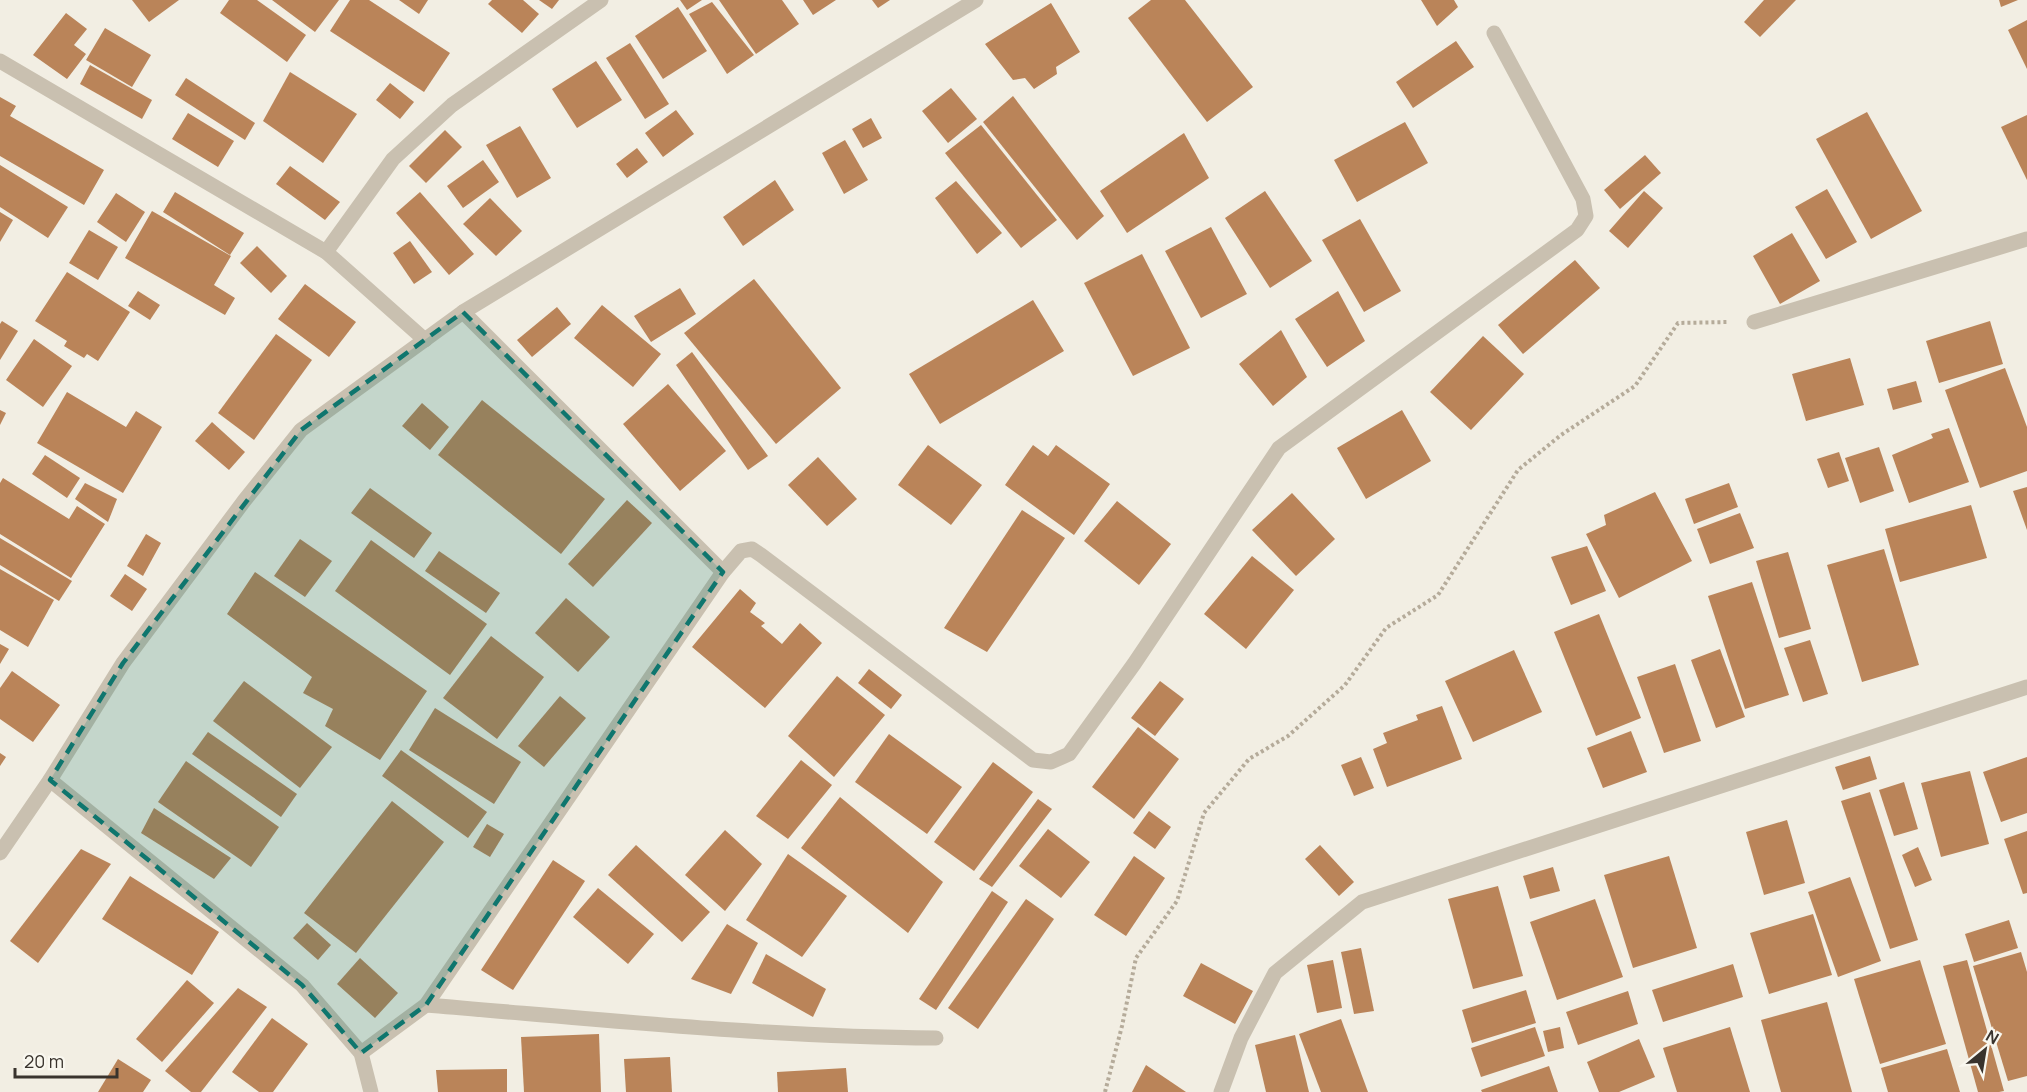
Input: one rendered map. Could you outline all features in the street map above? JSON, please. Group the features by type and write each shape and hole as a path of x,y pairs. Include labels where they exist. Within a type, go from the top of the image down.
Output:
{"street":[{"path":"326,252 401,151 452,105 601,0"},
{"path":"0,853 50,780 123,663 244,501 301,430 463,312 976,0"},
{"path":"361,1053 426,1005 723,572 741,551 752,549 1033,759 1051,762 1069,754 1134,664 1280,448 1577,230 1586,216 1583,199 1494,33"},
{"path":"0,61 326,252 425,340"},
{"path":"1754,322 2027,239"},
{"path":"463,312 723,572"},
{"path":"1221,1092 1241,1038 1275,973 1362,902 2027,687"},
{"path":"50,780 302,985 361,1053 371,1092"},
{"path":"426,1005 680,1026 889,1038 936,1038"}],"path":[{"path":"1105,1092 1136,958 1177,901 1204,813 1249,759 1288,736 1345,685 1386,628 1438,595 1518,470 1561,435 1635,386 1678,323 1754,322"}],"highlighted area":[{"path":"463,312 723,572 426,1005 361,1053 302,985 50,780 123,663 301,430"}],"building":[{"path":"132,0 179,0 149,22"},
{"path":"229,0 257,0 306,35 287,62 220,13"},
{"path":"272,0 339,0 315,32"},
{"path":"350,0 369,0 450,53 424,92 330,31"},
{"path":"399,0 428,0 419,14"},
{"path":"492,0 523,0 539,14 522,33 488,4"},
{"path":"539,0 559,0 552,9"},
{"path":"680,0 702,0 687,10"},
{"path":"719,0 782,0 799,24 756,54"},
{"path":"803,0 836,0 813,15"},
{"path":"872,0 890,0 878,8"},
{"path":"1151,0 1185,0 1253,87 1207,122 1128,18"},
{"path":"1421,0 1454,0 1458,7 1437,26"},
{"path":"1764,0 1796,0 1760,37 1744,22"},
{"path":"1999,0 2018,0 2001,7"},
{"path":"712,2 754,55 727,74 689,14"},
{"path":"1051,3 1080,52 1056,67 1057,74 1034,89 1025,78 1013,80 985,44"},
{"path":"678,7 707,51 663,79 635,36"},
{"path":"66,13 87,29 74,45 86,54 67,79 33,55"},
{"path":"2027,20 2027,69 2008,30"},
{"path":"105,28 151,55 132,87 86,60"},
{"path":"1456,41 1474,67 1413,108 1396,82"},
{"path":"630,43 669,104 645,119 606,58"},
{"path":"596,61 622,100 577,128 552,89"},
{"path":"90,65 152,100 142,119 80,84"},
{"path":"290,72 357,114 323,163 263,121"},
{"path":"186,78 255,123 245,140 175,95"},
{"path":"390,83 414,102 400,119 376,100"},
{"path":"951,88 977,119 948,143 922,111"},
{"path":"1013,96 1104,216 1077,240 983,122"},
{"path":"0,97 16,106 10,116 104,170 84,205 0,156"},
{"path":"676,110 694,134 663,157 645,133"},
{"path":"1867,112 1922,211 1871,239 1816,139"},
{"path":"188,113 234,141 218,167 172,139"},
{"path":"2027,115 2027,180 2001,127"},
{"path":"871,118 882,138 863,148 852,129"},
{"path":"1405,122 1428,163 1357,202 1334,160"},
{"path":"981,125 1057,220 1021,248 945,153"},
{"path":"520,126 551,178 517,198 486,145"},
{"path":"445,130 462,147 426,183 409,166"},
{"path":"1184,133 1209,178 1127,233 1100,191"},
{"path":"845,140 868,180 844,194 822,153"},
{"path":"637,148 648,162 627,178 616,164"},
{"path":"1645,155 1661,173 1620,209 1604,190"},
{"path":"483,160 499,182 463,208 447,186"},
{"path":"0,165 68,207 48,238 0,207"},
{"path":"290,166 340,202 325,220 276,184"},
{"path":"775,180 794,210 743,246 723,217"},
{"path":"956,181 1002,233 977,254 935,198"},
{"path":"1827,189 1857,242 1826,259 1795,207"},
{"path":"1265,191 1312,261 1270,288 1225,218"},
{"path":"1644,191 1663,208 1628,248 1609,231"},
{"path":"175,192 244,233 230,255 163,212"},
{"path":"420,192 474,254 449,275 396,213"},
{"path":"116,193 145,212 126,242 97,222"},
{"path":"490,198 522,231 496,256 463,224"},
{"path":"152,211 231,256 214,285 235,298 225,315 125,258"},
{"path":"0,212 13,220 0,242"},
{"path":"1360,219 1401,291 1364,312 1322,240"},
{"path":"1211,227 1247,294 1201,318 1165,251"},
{"path":"89,230 118,247 98,280 69,263"},
{"path":"1792,233 1820,281 1780,304 1753,256"},
{"path":"410,241 432,272 414,284 393,253"},
{"path":"257,246 287,276 271,293 240,263"},
{"path":"1142,254 1190,348 1133,376 1084,283"},
{"path":"1575,260 1600,288 1523,354 1498,325"},
{"path":"67,272 130,312 98,361 87,354 84,358 64,346 67,341 35,321"},
{"path":"754,279 841,388 776,444 684,333"},
{"path":"305,284 356,322 329,357 278,319"},
{"path":"680,288 696,314 651,342 634,316"},
{"path":"138,291 160,305 150,320 128,306"},
{"path":"1338,291 1365,341 1327,367 1295,319"},
{"path":"1033,300 1064,351 940,424 909,374"},
{"path":"602,305 661,354 633,387 574,338"},
{"path":"557,307 571,324 532,357 517,340"},
{"path":"2,321 18,331 0,360 0,324"},
{"path":"1990,321 2003,364 1939,383 1926,341"},
{"path":"1281,330 1307,377 1273,406 1239,364"},
{"path":"276,334 312,360 254,440 218,413"},
{"path":"1483,336 1524,374 1471,430 1430,392"},
{"path":"34,339 72,366 43,407 6,380"},
{"path":"692,352 768,456 748,470 676,365"},
{"path":"1850,358 1864,405 1806,421 1792,374"},
{"path":"2005,368 2027,427 2027,471 1980,488 1945,390"},
{"path":"1916,381 1922,402 1893,410 1887,389"},
{"path":"668,384 726,451 680,491 623,424"},
{"path":"67,392 126,427 136,411 162,427 123,493 37,443"},
{"path":"482,400 605,499 561,554 438,455"},
{"path":"422,403 449,427 430,450 402,426"},
{"path":"0,410 6,413 0,425"},
{"path":"1402,410 1431,461 1366,499 1337,448"},
{"path":"212,422 245,452 229,470 195,441"},
{"path":"1949,428 1969,482 1909,503 1892,455 1933,438 1931,434"},
{"path":"928,445 982,485 951,525 898,485"},
{"path":"1033,445 1048,456 1056,445 1110,484 1074,535 1005,485"},
{"path":"1879,447 1894,491 1860,503 1845,458"},
{"path":"1839,452 1849,481 1828,488 1817,459"},
{"path":"45,455 80,478 67,498 32,474"},
{"path":"818,457 857,499 827,526 788,485"},
{"path":"3,478 69,519 77,506 105,524 71,578 0,534 0,483"},
{"path":"85,483 117,499 108,522 75,499"},
{"path":"1729,483 1738,507 1694,524 1685,499"},
{"path":"2027,487 2027,530 2013,491"},
{"path":"370,488 432,533 414,558 351,513"},
{"path":"1655,492 1692,561 1619,598 1586,534 1606,525 1604,515"},
{"path":"1292,493 1335,539 1296,576 1252,530"},
{"path":"627,500 652,523 593,587 568,564"},
{"path":"1117,501 1171,544 1139,585 1084,541"},
{"path":"1971,505 1987,558 1900,582 1885,529"},
{"path":"1022,510 1065,538 987,652 944,628"},
{"path":"1740,513 1754,548 1710,564 1697,529"},
{"path":"146,534 161,543 143,576 127,566"},
{"path":"0,538 72,581 59,601 0,565"},
{"path":"300,539 332,561 305,597 274,576"},
{"path":"371,540 487,624 450,675 335,591"},
{"path":"1587,546 1606,591 1571,605 1551,557"},
{"path":"1884,549 1919,665 1862,682 1827,565"},
{"path":"439,551 500,593 486,613 425,571"},
{"path":"1788,552 1811,629 1779,638 1756,561"},
{"path":"1252,556 1294,590 1246,649 1204,614"},
{"path":"0,569 54,600 28,647 0,630"},
{"path":"255,572 427,691 380,760 325,726 333,709 303,693 312,677 227,614"},
{"path":"125,574 147,589 132,611 110,596"},
{"path":"1752,582 1789,695 1745,709 1708,596"},
{"path":"740,589 756,603 750,612 765,623 761,626 782,644 800,623 822,643 765,708 692,647"},
{"path":"566,598 610,637 578,672 535,633"},
{"path":"1599,614 1641,718 1596,736 1554,632"},
{"path":"491,636 544,677 497,739 443,698"},
{"path":"1810,640 1828,694 1803,702 1784,648"},
{"path":"0,644 9,649 0,664"},
{"path":"1720,649 1745,717 1716,728 1691,660"},
{"path":"1514,650 1542,712 1473,742 1445,681"},
{"path":"1675,664 1701,741 1664,753 1637,677"},
{"path":"869,669 902,695 891,709 858,683"},
{"path":"12,671 60,705 33,742 0,719 0,688"},
{"path":"837,676 885,715 834,777 788,736"},
{"path":"244,681 332,747 300,788 213,721"},
{"path":"1160,681 1184,699 1155,736 1131,718"},
{"path":"560,696 586,718 544,767 518,746"},
{"path":"1442,706 1462,759 1387,787 1373,749 1387,743 1383,733 1418,720 1416,715"},
{"path":"435,708 521,762 494,804 409,750"},
{"path":"1138,727 1179,759 1134,819 1092,787"},
{"path":"1631,731 1647,772 1603,788 1587,748"},
{"path":"208,732 297,794 281,817 192,754"},
{"path":"889,734 962,787 927,834 855,782"},
{"path":"401,750 487,812 468,838 382,776"},
{"path":"0,753 6,757 0,766"},
{"path":"1870,756 1877,779 1843,790 1835,767"},
{"path":"1361,757 1374,788 1354,796 1341,765"},
{"path":"2027,757 2027,813 2001,822 1983,772"},
{"path":"801,760 832,785 788,839 756,816"},
{"path":"186,761 279,827 251,867 158,802"},
{"path":"993,762 1033,792 974,871 934,842"},
{"path":"1970,771 1989,844 1941,857 1921,783"},
{"path":"1904,782 1918,829 1894,836 1879,790"},
{"path":"1870,792 1918,940 1890,949 1841,801"},
{"path":"840,797 943,882 908,933 801,848"},
{"path":"1038,799 1052,809 992,887 979,879"},
{"path":"392,801 444,842 356,953 304,913"},
{"path":"154,808 231,858 214,879 141,833"},
{"path":"1149,811 1171,827 1155,849 1133,833"},
{"path":"1787,820 1805,883 1764,895 1746,832"},
{"path":"487,824 504,834 490,857 473,847"},
{"path":"1048,829 1090,862 1061,898 1019,866"},
{"path":"725,830 762,864 725,911 685,875"},
{"path":"2027,831 2027,893 2023,894 2004,839"},
{"path":"636,845 710,912 682,942 608,875"},
{"path":"1320,845 1354,882 1339,896 1305,859"},
{"path":"1918,847 1932,880 1915,887 1902,855"},
{"path":"81,849 111,864 38,963 10,941"},
{"path":"788,854 847,896 802,957 746,920"},
{"path":"1134,856 1165,878 1126,936 1094,915"},
{"path":"1669,856 1697,948 1633,968 1604,875"},
{"path":"553,860 585,881 513,990 481,970"},
{"path":"1553,867 1560,891 1530,899 1523,876"},
{"path":"130,876 219,932 192,975 102,919"},
{"path":"1850,877 1881,961 1838,977 1808,892"},
{"path":"1498,886 1523,976 1473,989 1448,899"},
{"path":"598,888 654,934 628,964 573,917"},
{"path":"992,891 1008,902 936,1010 919,999"},
{"path":"1026,899 1054,919 978,1029 948,1008"},
{"path":"1595,899 1623,977 1557,1000 1530,922"},
{"path":"1813,914 1832,975 1769,994 1750,933"},
{"path":"2009,920 2018,948 1974,962 1965,934"},
{"path":"307,923 331,945 318,960 293,938"},
{"path":"727,924 758,943 731,994 691,979"},
{"path":"1361,948 1374,1011 1354,1014 1341,952"},
{"path":"2021,952 2027,972 2027,1076 2008,1081 1973,966"},
{"path":"766,954 826,989 813,1017 752,983"},
{"path":"360,958 398,993 375,1018 337,984"},
{"path":"1333,960 1342,1008 1317,1013 1307,965"},
{"path":"1920,960 1946,1044 1880,1064 1854,979"},
{"path":"1967,960 2004,1091 1978,1092 1943,966"},
{"path":"1201,963 1253,991 1235,1024 1183,996"},
{"path":"1733,964 1743,997 1663,1022 1652,990"},
{"path":"187,980 214,1003 162,1062 136,1039"},
{"path":"238,988 267,1007 201,1092 191,1092 165,1071"},
{"path":"1526,990 1536,1023 1472,1043 1462,1010"},
{"path":"1628,991 1638,1024 1578,1045 1566,1012"},
{"path":"1827,1002 1852,1092 1781,1092 1761,1020"},
{"path":"272,1018 308,1044 273,1092 259,1092 232,1072"},
{"path":"1341,1019 1368,1092 1321,1092 1299,1034"},
{"path":"1535,1027 1545,1056 1481,1077 1471,1048"},
{"path":"1560,1027 1564,1048 1548,1052 1543,1031"},
{"path":"1730,1027 1750,1092 1677,1092 1663,1048"},
{"path":"599,1034 601,1092 524,1092 521,1037"},
{"path":"1295,1035 1309,1092 1266,1092 1255,1045"},
{"path":"1639,1039 1655,1077 1619,1092 1599,1092 1587,1062"},
{"path":"1947,1049 1960,1092 1888,1092 1881,1068"},
{"path":"670,1057 672,1092 626,1092 624,1059"},
{"path":"118,1059 151,1080 143,1092 98,1092"},
{"path":"1146,1065 1186,1092 1132,1092"},
{"path":"1549,1066 1558,1092 1482,1092 1481,1090"},
{"path":"846,1068 848,1092 778,1092 777,1072"},
{"path":"507,1069 507,1092 438,1092 436,1070"}]}
